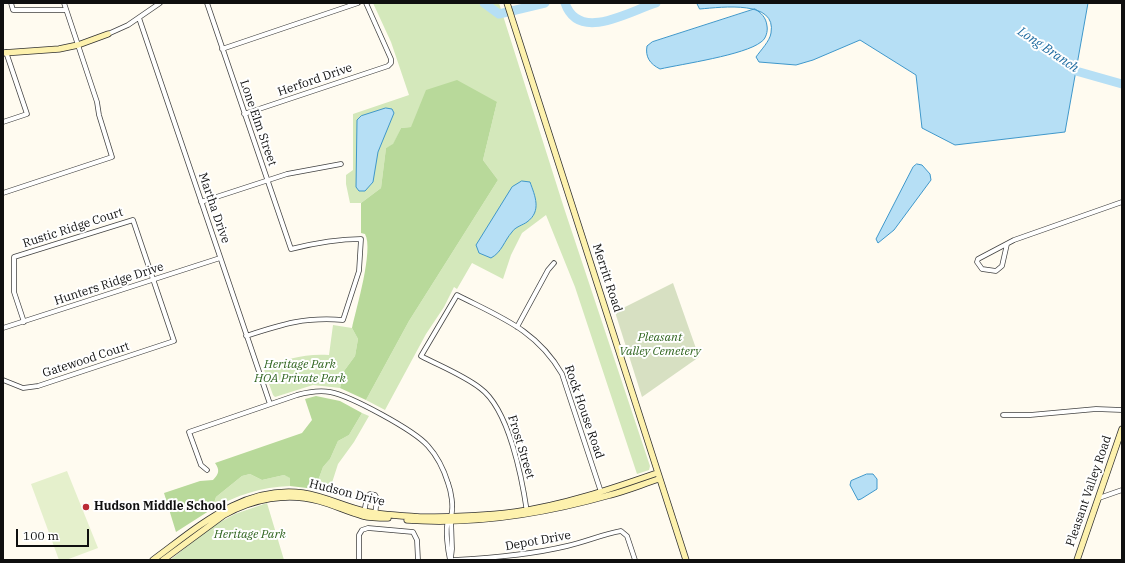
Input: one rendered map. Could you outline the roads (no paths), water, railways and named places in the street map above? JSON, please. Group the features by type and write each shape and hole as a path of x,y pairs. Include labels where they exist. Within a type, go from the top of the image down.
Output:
{"street":[{"path":"11,3 13,10 66,10"},
{"path":"3,193 112,157 99,115 97,102 64,3"},
{"path":"3,122 27,114 4,52 78,45 128,26 160,3"},
{"name":"Lone Elm Street","path":"207,3 291,249 315,242 337,239 361,239 359,271 343,320 313,318 298,320 246,336"},
{"path":"222,49 358,3"},
{"name":"Herford Drive","path":"244,114 388,66 391,63 391,59 366,3"},
{"name":"Merritt Road","path":"507,5 686,560"},
{"name":"Martha Drive","path":"139,18 270,404"},
{"path":"201,202 287,174 341,164"},
{"path":"1007,244 1002,266 996,271 982,269 977,262 978,259 1007,244 1122,202"},
{"name":"Rustic Ridge Court","path":"24,322 14,292 14,257 133,220 154,280"},
{"name":"Hunters Ridge Drive","path":"3,328 220,258"},
{"path":"517,327 548,270 554,263"},
{"name":"Gatewood Court","path":"3,380 23,388 38,386 174,342 154,280"},
{"name":"Rock House Road","path":"421,356 457,295 517,327 534,338 554,359 562,374 601,492"},
{"name":"Frost Street","path":"421,356 481,388 493,401 501,414 508,433 521,476 527,512"},
{"path":"207,470 201,465 189,432 270,404 315,391 331,392 349,398 414,434 428,445 440,462 449,484 452,502 448,549 450,560"},
{"path":"1003,415 1030,415 1096,409 1122,410"},
{"name":"Pleasant Valley Road","path":"1077,560 1122,429"},
{"name":"Hudson Drive","path":"527,512 601,492 657,473"},
{"name":"Hudson Drive","path":"163,560 224,515 235,509 260,500 290,497 306,498 364,514 450,520 527,512 611,495 659,479"},
{"path":"1099,498 1122,490"},
{"name":"Hudson Drive","path":"153,560 225,508 248,498 264,495 303,493 364,514"},
{"path":"364,514 370,494 375,495 377,498 375,515"},
{"path":"359,560 359,535 362,530 368,528 413,532 417,540 418,560"},
{"name":"Depot Drive","path":"454,560 509,558 559,548 618,532 623,532 627,536 634,560"}],"water":[{"path":"697,3 1088,3 1065,132 955,145 922,128 916,75 860,40 813,60 796,65 759,62 756,57 767,43 771,33 771,22 766,15 757,10 746,8 722,7 700,9"},
{"path":"755,9 764,18 767,30 763,41 753,47 728,55 660,69 653,65 649,60 647,46 652,42"},
{"path":"386,108 392,109 394,113 378,152 373,182 365,191 359,191 356,187 357,120 361,116"},
{"path":"917,164 922,165 930,174 931,180 894,230 878,243 876,239 913,167"},
{"path":"522,181 530,182 534,193 536,208 532,218 513,230 495,256 491,258 479,253 476,245 512,187"},
{"path":"867,474 873,474 877,479 877,489 858,500 850,485 851,481"}],"waterway":[{"path":"484,3 499,14 545,3"},
{"path":"565,3 572,15 581,21 593,23 619,17 656,3"},
{"name":"Long Branch","path":"1067,65 1076,71 1122,84"}],"place":[{"name":"Hudson Middle School","path":"86,507"}],"park label":[{"name":"Pleasant Valley Cemetery","path":"660,345"},
{"name":"Heritage Park HOA Private Park","path":"300,372"},
{"name":"Heritage Park","path":"250,535"}]}
